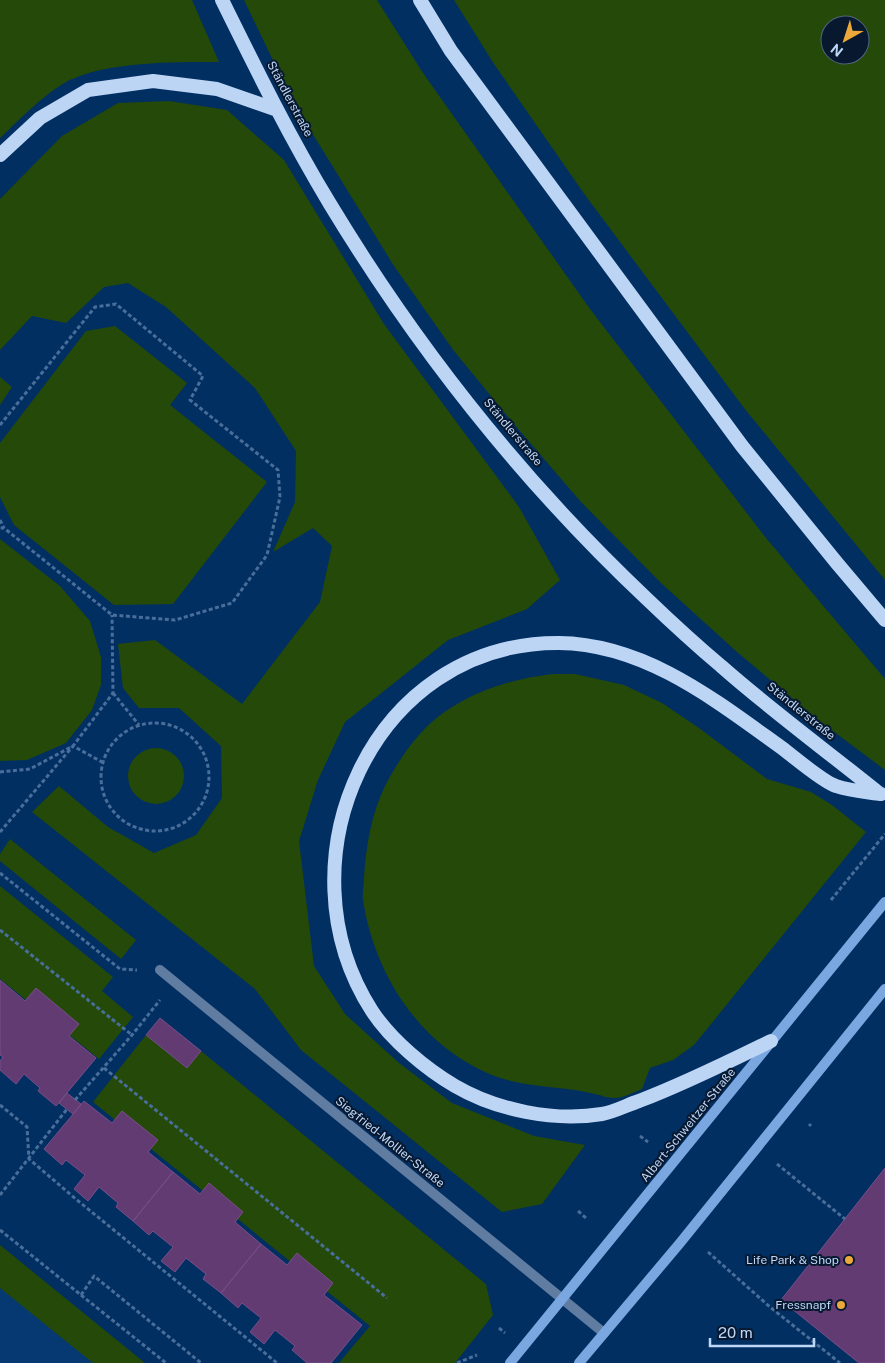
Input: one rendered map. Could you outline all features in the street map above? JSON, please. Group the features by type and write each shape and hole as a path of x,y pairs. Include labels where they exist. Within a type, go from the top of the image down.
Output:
{"highway":[{"name":"Ständlerstraße","path":"222,0 277,110 330,204 380,282 439,365 503,446 567,518 659,610 722,667 883,796"},
{"path":"420,0 451,51 742,446 885,620"},
{"path":"0,155 40,118 88,90 153,81 217,89 277,110"},
{"path":"771,1041 705,1073 604,1114 560,1116 512,1109 474,1097 433,1073 401,1045 373,1014 356,982 344,949 336,909 334,870 337,840 356,774 393,717 420,691 472,661 503,650 531,644 562,643 588,645 641,659 705,692 834,786 883,796"}],"main road":[{"name":"Albert-Schweitzer-Straße","path":"510,1363 885,902"},
{"path":"579,1363 680,1243 885,988"}],"street":[{"name":"Siegfried-Mollier-Straße","path":"160,970 604,1333"}],"path":[{"path":"0,425 95,308 116,304 203,376 190,400 278,470 280,497 267,555 232,603 175,620 112,615 2,528 0,520"},
{"path":"0,830 73,746 113,693 112,615"},
{"path":"113,693 139,725"},
{"path":"157,722 174,726 190,735 202,749 208,766 209,784 204,801 194,816 179,827 162,832 144,831 127,825 113,813 104,798 100,780 102,762 110,746 122,733 139,725 157,722"},
{"path":"73,746 102,762"},
{"path":"0,772 30,769 73,746"},
{"path":"831,900 885,834"},
{"path":"0,873 120,970 160,970"},
{"path":"0,930 132,1035"},
{"path":"75,1100 175,982"},
{"path":"104,1068 387,1298"},
{"path":"0,1104 27,1127 29,1159 277,1363"},
{"path":"0,1195 67,1109"},
{"path":"640,1136 648,1142"},
{"path":"777,1164 845,1219"},
{"path":"578,1212 586,1218"},
{"path":"0,1230 166,1363"},
{"path":"708,1252 840,1363"},
{"path":"81,1295 94,1276 202,1363"},
{"path":"457,1363 477,1355"}],"shaded area":[{"path":"0,1268 119,1363 0,1363"}],"green space":[{"path":"0,0 192,0 219,62 137,64 95,71 77,77 61,85 45,97 0,138"},
{"path":"244,0 377,0 423,73 590,309 766,538 885,679 885,770 817,719 737,652 661,583 581,502 514,424 454,351 394,266 293,102"},
{"path":"454,0 885,0 885,580 744,408 585,195 494,64"},
{"path":"169,101 227,110 284,160 384,324 519,507 560,580 527,609 448,640 345,722 318,780 299,841 314,966 345,1014 399,1063 452,1103 534,1136 585,1145 542,1204 502,1212 301,1050 255,989 32,812 59,786 108,827 154,853 196,835 222,798 221,746 179,708 139,708 123,688 118,644 155,640 242,704 320,602 332,546 313,528 273,552 295,502 296,451 255,388 166,307 128,283 104,287 66,323 32,316 0,350 0,199 62,136 118,103"},
{"path":"115,326 187,383 170,405 267,482 173,604 114,605 14,525 0,497 0,443 86,331"},
{"path":"0,377 12,387 0,405"},
{"path":"0,539 60,586 90,621 101,657 101,685 92,710 66,743 27,760 0,761"},
{"path":"552,674 575,674 624,685 662,703 767,779 811,792 832,805 866,832 694,1045 673,1060 650,1068 642,1089 617,1098 503,1079 461,1059 439,1042 419,1023 389,978 377,953 363,900 366,854 376,808 385,786 419,735 446,711 484,691 510,682"},
{"path":"150,748 162,748 172,752 180,760 184,776 180,792 172,800 162,804 150,804 140,800 132,792 128,782 128,770 132,760 140,752"},
{"path":"10,839 136,940 121,959 0,861 0,854"},
{"path":"0,886 113,977 102,991 133,1017 99,1059 0,979"},
{"path":"146,1035 187,1068 201,1051 486,1284 493,1315 455,1363 339,1363 370,1326 93,1102"},
{"path":"0,1245 145,1363 93,1363 0,1288"}],"building":[{"path":"0,980 25,1001 36,988 79,1024 69,1036 96,1058 56,1106 38,1091 40,1088 24,1074 16,1084 0,1070 0,1061 3,1057 0,1055"},
{"path":"160,1018 201,1051 187,1068 146,1035"},
{"path":"67,1093 81,1104 73,1114 59,1103"},
{"path":"84,1101 112,1123 122,1111 158,1140 148,1152 173,1172 133,1221 116,1207 118,1203 99,1187 88,1201 74,1189 85,1175 66,1160 62,1165 44,1149"},
{"name":"Life Park & Shop","path":"885,1168 885,1363 859,1363 781,1300"},
{"path":"173,1172 200,1194 209,1183 243,1212 235,1222 261,1244 221,1293 203,1279 206,1274 186,1258 175,1272 161,1261 173,1247 153,1231 149,1235 133,1221"},
{"path":"261,1244 287,1265 297,1253 333,1283 324,1295 362,1325 331,1363 307,1363 292,1350 295,1346 275,1330 264,1344 250,1332 261,1318 242,1303 238,1308 221,1293"}],"place":[{"name":"Life Park & Shop","path":"849,1260"},
{"name":"Fressnapf","path":"841,1305"}]}
